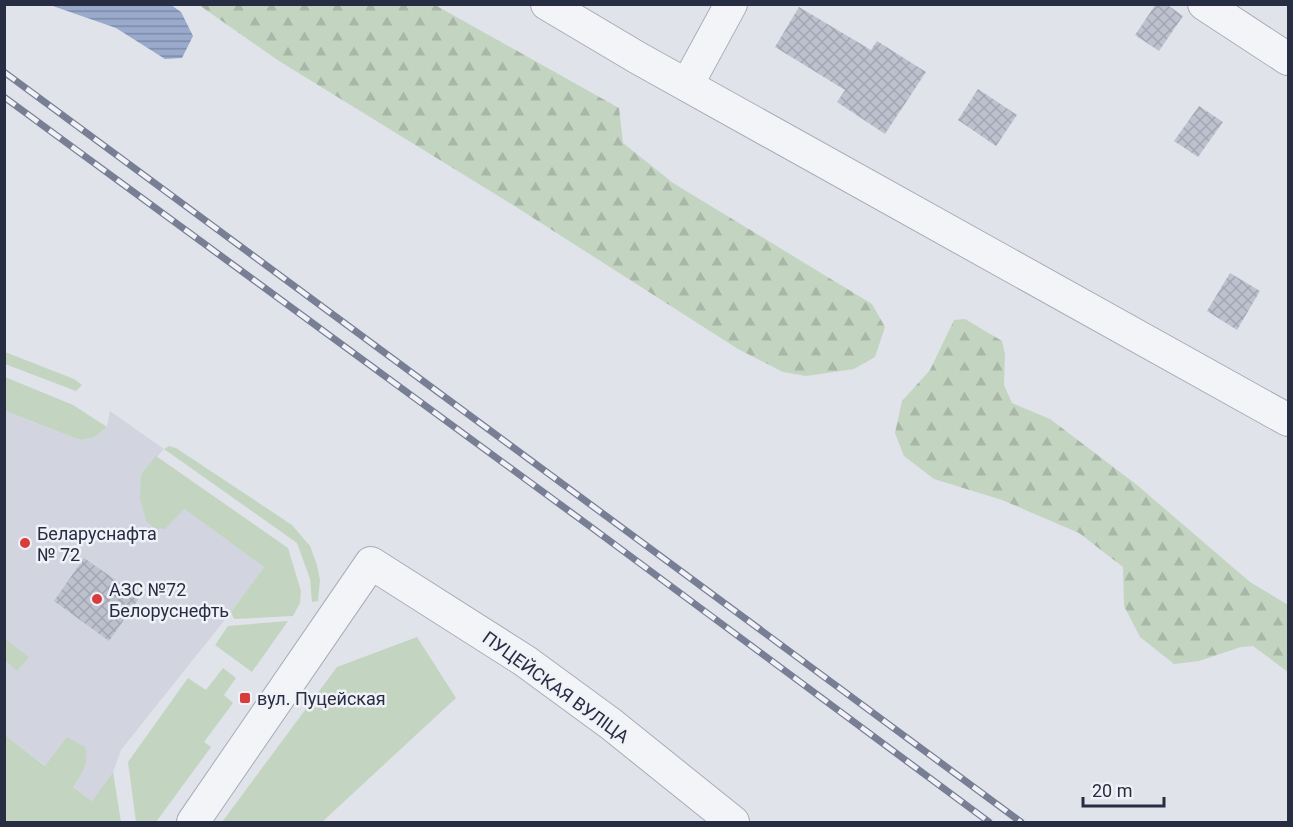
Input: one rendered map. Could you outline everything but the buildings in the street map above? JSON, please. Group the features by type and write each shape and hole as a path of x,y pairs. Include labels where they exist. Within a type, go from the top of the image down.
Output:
{"street":[{"path":"547,4 687,85 1288,420"},
{"path":"687,85 731,4"},
{"path":"1204,4 1288,59"},
{"name":"ПУЦЕЙСКАЯ ВУЛІЦА","path":"193,822 371,563 525,661 611,724 733,822"}],"shaded area":[{"path":"4,411 80,440 93,438 107,427 110,411 164,449 141,474 184,509 264,567 121,750 113,772 92,801 5,735"}],"green space":[{"path":"199,5 435,5 619,108 623,143 673,183 872,304 885,327 875,357 854,369 806,376 783,372 738,349 516,207 279,61"},
{"path":"965,319 1002,341 1005,354 1004,385 1012,403 1050,419 1137,485 1250,582 1288,605 1288,672 1253,646 1241,647 1199,661 1174,664 1140,637 1124,606 1123,567 1079,533 1002,500 934,479 904,456 895,433 902,401 930,370 954,320"},
{"path":"5,352 74,379 82,385 76,391 5,364"},
{"path":"5,377 73,405 107,427 93,438 80,440 5,411"},
{"path":"169,446 176,448 292,525 310,546 317,565 320,580 318,601 312,602 310,579 297,543 164,449"},
{"path":"156,456 288,548 301,591 300,603 293,616 234,619 231,612 264,567 184,509 165,529 154,528 146,521 140,498 141,474"},
{"path":"288,621 252,672 215,645 228,626"},
{"path":"417,637 456,698 322,822 222,822 337,667"},
{"path":"4,638 29,657 17,671 5,660"},
{"path":"223,668 236,678 224,695 233,703 204,742 211,747 156,822 136,822 128,762 188,678 206,690"},
{"path":"5,735 45,766 67,737 85,747 86,764 73,787 92,801 113,772 121,822 5,822"}],"water":[{"path":"50,5 171,5 181,12 193,36 182,58 165,59 116,28"}],"railway":[{"path":"4,72 1021,822"},
{"path":"4,97 989,822"}],"place":[{"name":"Беларуснафта № 72","path":"25,543"},
{"name":"АЗС №72 Белоруснефть","path":"97,599"},
{"name":"вул. Пуцейская","path":"245,698"}]}
